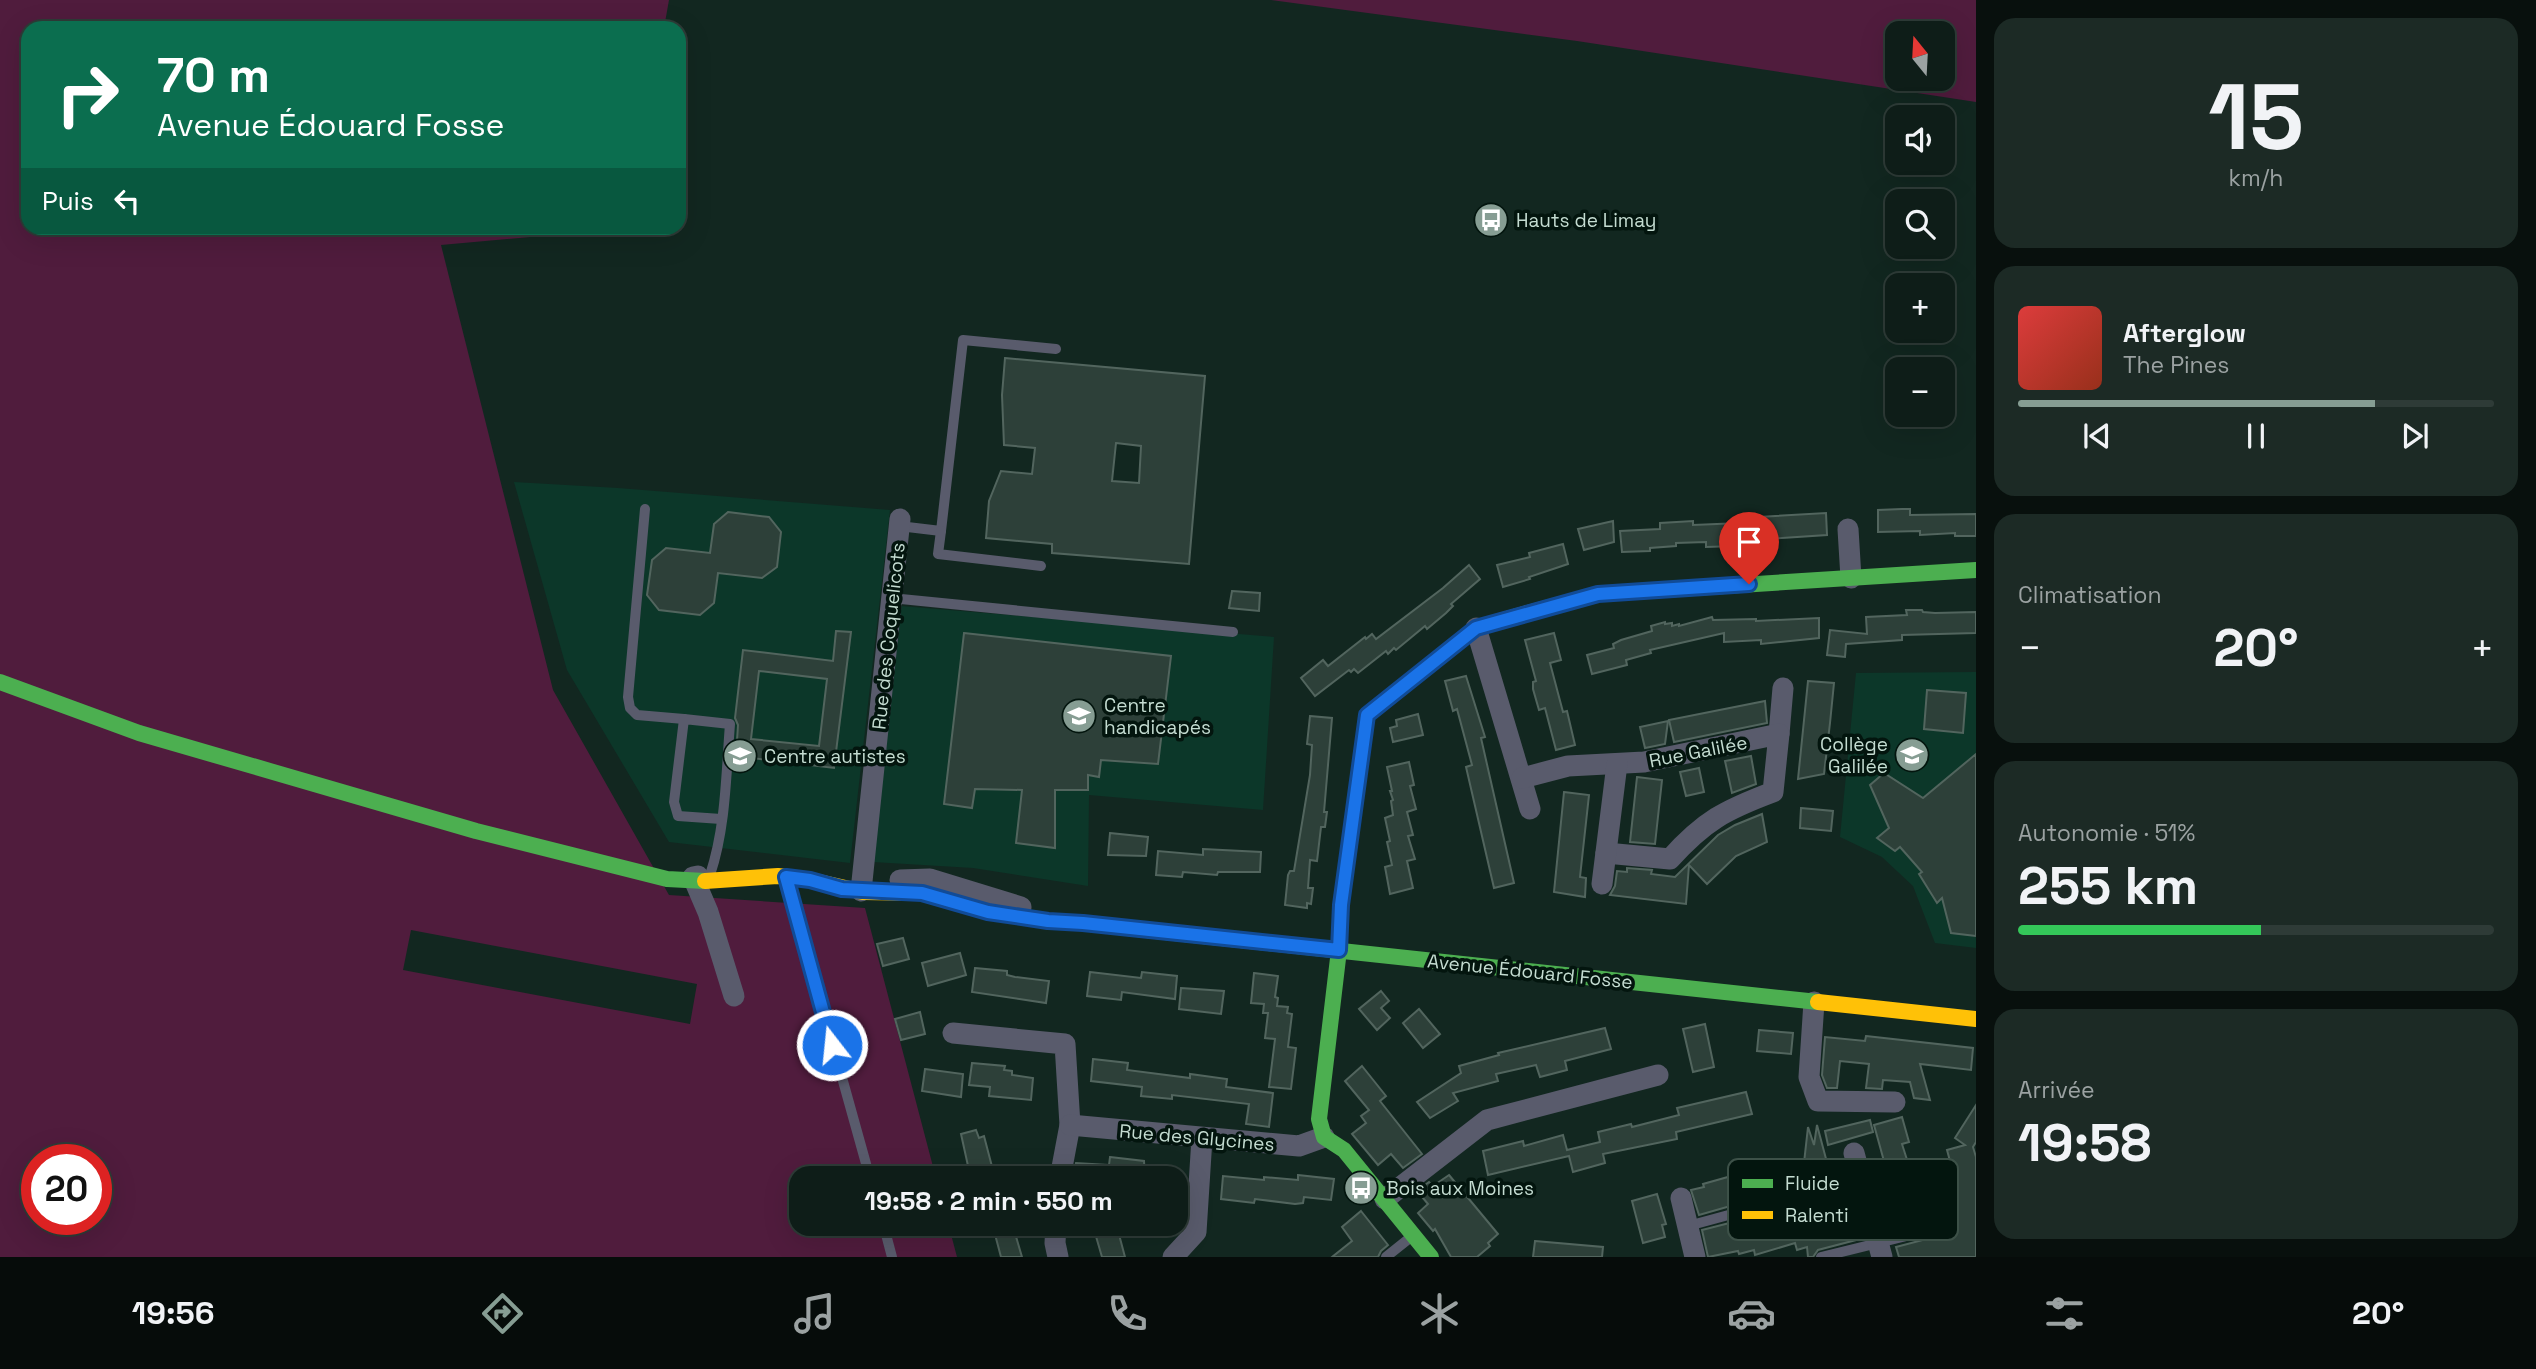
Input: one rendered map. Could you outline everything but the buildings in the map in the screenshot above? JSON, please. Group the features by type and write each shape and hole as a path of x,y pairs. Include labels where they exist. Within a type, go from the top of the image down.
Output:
{"street":[{"name":"Rue des Coquelicots","path":"861,885 899,522"},
{"path":"1848,528 1851,578"},
{"path":"1431,1257 1344,1150 1324,1137 1319,1119 1339,950 1341,905 1367,715 1476,628 1598,594 1976,570"},
{"path":"1476,628 1530,809"},
{"name":"Avenue Édouard Fosse","path":"0,682 139,733 475,831 623,870 699,878 824,877"},
{"name":"Rue Galilée","path":"1606,853 1670,859 1695,832 1722,813 1773,792 1783,688"},
{"name":"Rue Galilée","path":"1522,778 1568,766 1644,762 1779,734"},
{"path":"1602,884 1617,764"},
{"name":"Avenue Édouard Fosse","path":"699,878 789,866 861,885 930,879 1036,912 1083,923 1976,1019"},
{"path":"699,878 734,996"},
{"path":"1814,1002 1809,1077 1818,1101 1895,1102"},
{"path":"953,1033 1065,1044 1070,1125 1062,1166"},
{"path":"1385,1199 1487,1120 1658,1075"},
{"name":"Rue des Glycines","path":"1070,1125 1299,1146 1324,1137"},
{"path":"1173,1257 1196,1232 1202,1138"},
{"path":"1854,1153 1856,1159"},
{"path":"1681,1198 1696,1257"},
{"path":"1055,1236 1058,1257"}],"lane":[{"path":"1041,566 937,554 963,341 1056,349"},
{"path":"645,509 628,697 630,708 637,715 730,724 717,853 699,878"},
{"path":"899,522 941,531"},
{"path":"891,598 1233,632"},
{"path":"684,719 674,802 678,816 721,820"},
{"path":"786,877 867,1166"},
{"path":"1688,1226 1728,1215"},
{"path":"1386,1257 1414,1235"},
{"path":"886,1236 892,1257"},
{"path":"1821,1257 1880,1250 1907,1240"}],"shaded area":[{"path":"0,0 669,0 665,21 21,21 21,235 552,235 441,245 553,690 669,895 865,908 933,1166 789,1166 789,1236 951,1236 957,1257 0,1257","holes":["411,930 697,984 690,1024 403,970"]},
{"path":"1271,0 1976,0 1976,102 1904,91 1955,91 1955,21 1885,21 1885,88 1577,41"},
{"name":"Centre autistes","path":"514,482 890,510 850,863 669,842 567,670"},
{"name":"Centre handicapés","path":"901,606 1274,637 1263,810 1089,795 1088,886 973,868 873,862"},
{"name":"Collège Galilée","path":"1976,672 1976,948 1935,943 1913,886 1882,857 1840,837 1856,673"}],"traffic: fast":[{"path":"1528,613 1598,594 1976,570"},
{"path":"0,682 139,733 476,831 667,879 705,881"},
{"path":"1364,737 1341,905 1339,950 1319,1119 1324,1137 1344,1150 1431,1257"},
{"path":"1081,923 1818,1002"}],"traffic: slow":[{"path":"1364,737 1367,715 1476,628 1528,613"},
{"path":"705,881 778,876 863,892 922,893 988,912 1081,923"},
{"path":"1818,1002 1976,1019"}],"place":[{"name":"Hauts de Limay","path":"1491,220"},
{"name":"Centre handicapés","path":"1079,716"},
{"name":"Collège Galilée","path":"1912,755"},
{"name":"Centre autistes","path":"740,756"},
{"name":"Bois aux Moines","path":"1361,1188"}],"route":[{"path":"832,1045 786,877 842,889 922,893 988,912 1048,921 1339,950 1341,905 1367,715 1476,628 1598,594 1749,584"}]}
